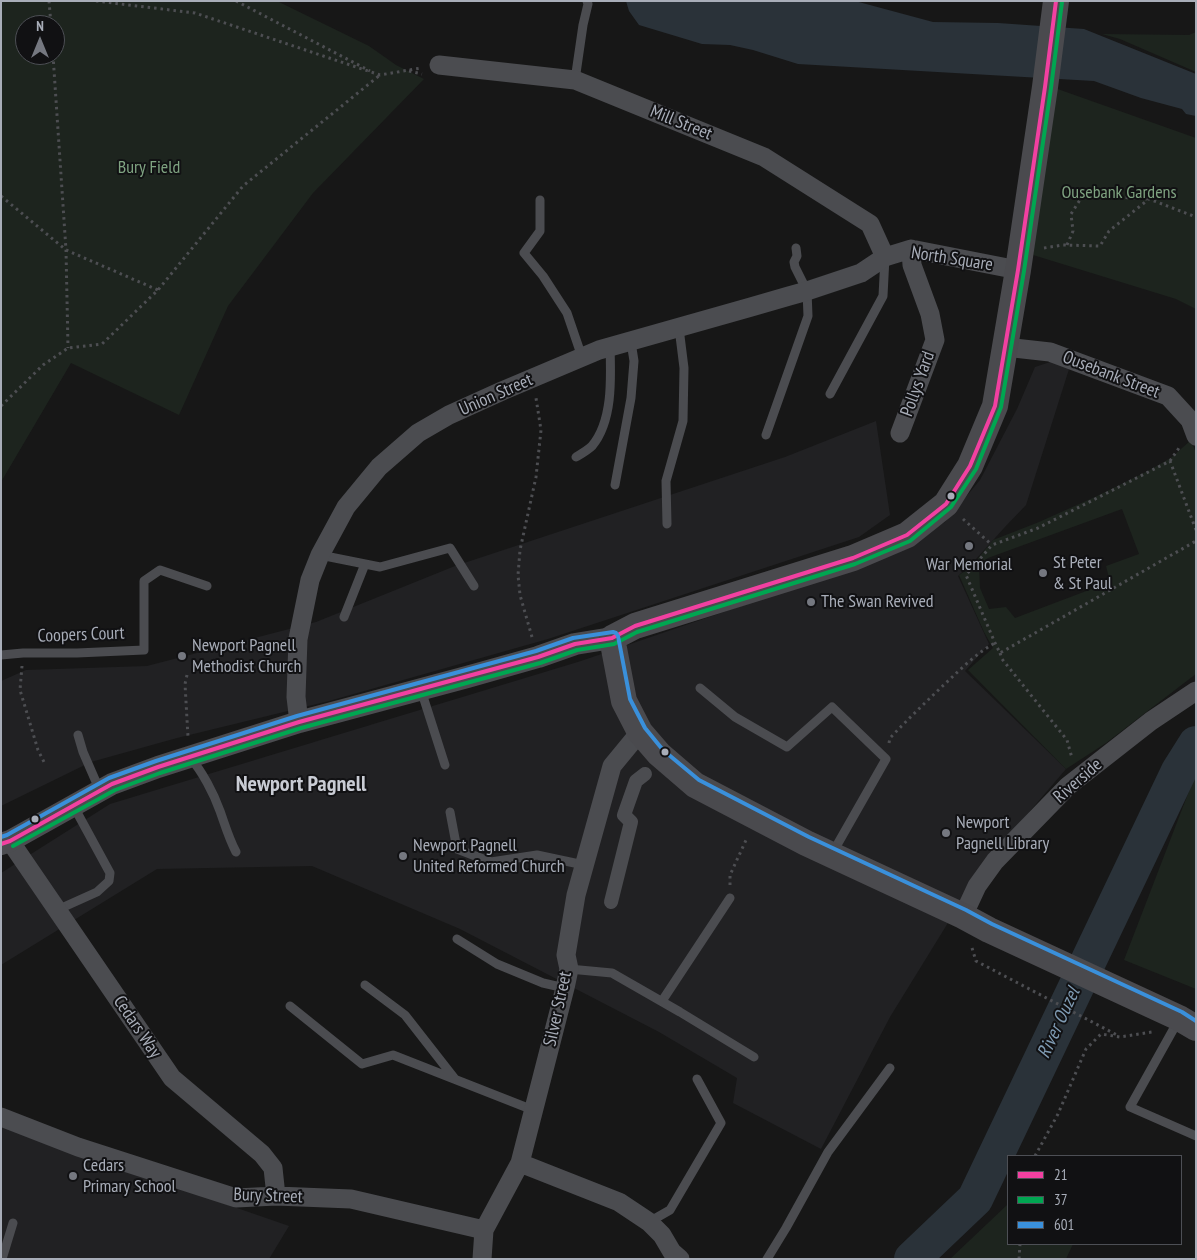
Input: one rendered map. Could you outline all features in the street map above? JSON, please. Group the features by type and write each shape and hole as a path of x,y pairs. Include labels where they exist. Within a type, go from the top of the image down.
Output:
{"main road":[{"path":"1056,3 1046,87 1020,260 995,406 970,466 946,504 907,535 853,558 635,626 612,638 624,701 640,732 660,754 695,785 806,843 1190,1023"}],"street":[{"name":"Mill Street","path":"439,64 575,80 764,157 870,224 885,257"},
{"name":"North Square","path":"885,257 911,250 1020,260"},
{"name":"Pollys Yard","path":"900,433 935,340 930,314 912,265 911,250"},
{"name":"Union Street","path":"299,722 296,697 298,639 310,580 320,555 346,507 379,467 418,433 449,416 582,357 610,347 807,292 862,273 885,257"},
{"name":"Ousebank Street","path":"1005,347 1050,352 1168,396 1190,420 1196,436"},
{"path":"6,842 112,784 190,757 299,722 538,657 575,644 612,638"},
{"name":"Riverside","path":"963,916 978,886 995,861 1068,786 1152,721 1196,691"},
{"name":"Silver Street","path":"482,1259 484,1230 520,1163 569,969 566,955 576,895 612,766 640,732"},
{"path":"612,902 632,822 624,815 636,781 645,774"},
{"name":"Cedars Way","path":"6,842 58,910 172,1078 262,1154 273,1168 276,1196"},
{"name":"Bury Street","path":"1,1116 78,1147 236,1198 276,1196 351,1199 484,1230"},
{"path":"520,1163 619,1202 649,1222 662,1235 672,1252 680,1259"}],"lane":[{"path":"575,80 587,1"},
{"path":"540,200 540,230 524,253 543,276 567,313 582,357"},
{"path":"766,435 808,316 807,292 794,262 796,248"},
{"path":"830,394 882,296 885,257"},
{"path":"667,524 666,481 683,421 684,368 679,328"},
{"path":"615,485 631,398 634,361 631,342"},
{"path":"576,457 591,447 601,431 609,403 612,380 610,347"},
{"path":"320,555 380,567 450,548 474,586"},
{"path":"344,617 365,564"},
{"name":"Coopers Court","path":"1,655 144,650 144,581 160,570 208,586"},
{"path":"700,688 735,717 787,747 832,707 886,759 832,854"},
{"path":"421,690 445,765"},
{"path":"78,734 83,752 100,791"},
{"path":"190,757 199,767 220,809 229,840 236,852"},
{"path":"58,910 97,892 109,881 110,873 73,805"},
{"path":"450,812 458,849 491,862 537,856 584,865"},
{"path":"662,1002 730,898"},
{"path":"457,939 497,964 543,983 565,988"},
{"path":"569,969 612,973 754,1057"},
{"path":"365,985 405,1015 455,1079"},
{"path":"290,1006 362,1064 393,1055 533,1110"},
{"path":"1190,1023 1177,1024 1130,1108 1196,1136"},
{"path":"767,1259 828,1152 890,1068"},
{"path":"649,1222 670,1210 721,1123 697,1079"},
{"path":"2,1259 13,1223"}],"path":[{"path":"49,1 50,15"},
{"path":"96,1 195,13 380,75 406,71"},
{"path":"236,1 380,75"},
{"path":"54,65 66,250 68,348"},
{"path":"1,406 43,365 68,348 102,344 158,290 243,186 380,75"},
{"path":"1067,245 1073,231 1071,214 1083,195 1149,199 1196,217"},
{"path":"1,196 66,250 158,290"},
{"path":"1020,260 1067,245 1100,246 1109,230 1149,199"},
{"path":"533,378 541,430 536,478 520,550 518,575 520,595 538,657"},
{"path":"1068,786 1072,759 1067,740 1002,659 966,575 992,545 1038,528 1170,461 1179,447"},
{"path":"1170,461 1196,530"},
{"path":"946,504 992,545"},
{"path":"1000,653 1196,541"},
{"path":"886,759 890,738 964,667 995,643"},
{"path":"23,653 20,690 38,750 45,764"},
{"path":"187,675 185,684 190,757"},
{"path":"730,898 730,875 756,816"},
{"path":"976,962 1120,1037 1101,1034 1086,1049 1058,1114 1036,1155"},
{"path":"1019,1259 1020,1245"}],"shaded area":[{"path":"626,1 855,1 933,22 998,23 1084,29 1196,74 1196,116 1186,114 1182,109 1141,98 1094,81 798,64 730,45 702,44 639,25 629,11"},
{"path":"1056,360 1070,366 1026,505 958,576 989,644 965,671 1066,769 983,866 890,1017 821,1149 733,1103 737,1078 659,1032 460,929 312,866 157,869 1,965 1,873 110,804 581,661 866,563 918,538 945,522 980,480 1017,409 1035,367"},
{"path":"876,421 890,515 859,537 548,639 329,701 177,738 91,762 1,806 1,681 26,670 147,666 316,622 455,566 785,457"},
{"name":"Cedars Primary School","path":"1,1126 289,1226 269,1259 1,1259"}],"green space":[{"name":"Bury Field","path":"1,1 277,1 369,46 396,65 424,79 313,193 228,306 179,415 71,363 1,482"},
{"path":"1196,32 1196,72 1120,39 1102,34 1189,35"},
{"name":"Ousebank Gardens","path":"1052,87 1196,138 1196,309 1176,299 1033,255"},
{"path":"1191,440 1196,453 1196,674 1106,743 1066,769 968,670 993,648 959,575 971,567 993,540 1097,496 1172,457","holes":["1122,509 1139,554 1106,566 1110,582 1015,618 1006,607 989,609 980,588 979,565 988,558"]},
{"path":"1196,773 1196,989 1124,960"},
{"path":"1007,1205 1007,1245 1073,1245 1066,1259 950,1259"}],"waterway":[{"name":"River Ouzel","path":"912,1259 975,1199 1179,771 1196,744"}],"transit line":[{"name":"21","path":"1,844 10,841 112,784 158,767 299,722 538,657 575,644 612,638 635,626 853,558 907,535 946,504 970,466 995,406 1018,270 1056,1"},
{"name":"37","path":"13,846 115,790 160,773 301,728 540,663 577,650 614,644 637,632 855,564 910,541 951,507 976,469 1001,407 1024,271 1062,2"},
{"name":"601","path":"1,837 109,778 156,761 297,716 536,651 573,638 613,632 618,636 630,699 645,728 663,750 699,780 809,837 1182,1012 1196,1021"}],"place":[{"name":"War Memorial","path":"969,546"},
{"name":"St Peter & St Paul","path":"1043,573"},
{"name":"The Swan Revived","path":"811,602"},
{"name":"Newport Pagnell Methodist Church","path":"182,656"},
{"name":"Newport Pagnell Library","path":"946,833"},
{"name":"Newport Pagnell United Reformed Church","path":"403,856"},
{"name":"Cedars Primary School","path":"73,1176"}],"district":[{"name":"Newport Pagnell","path":"301,785"}]}
